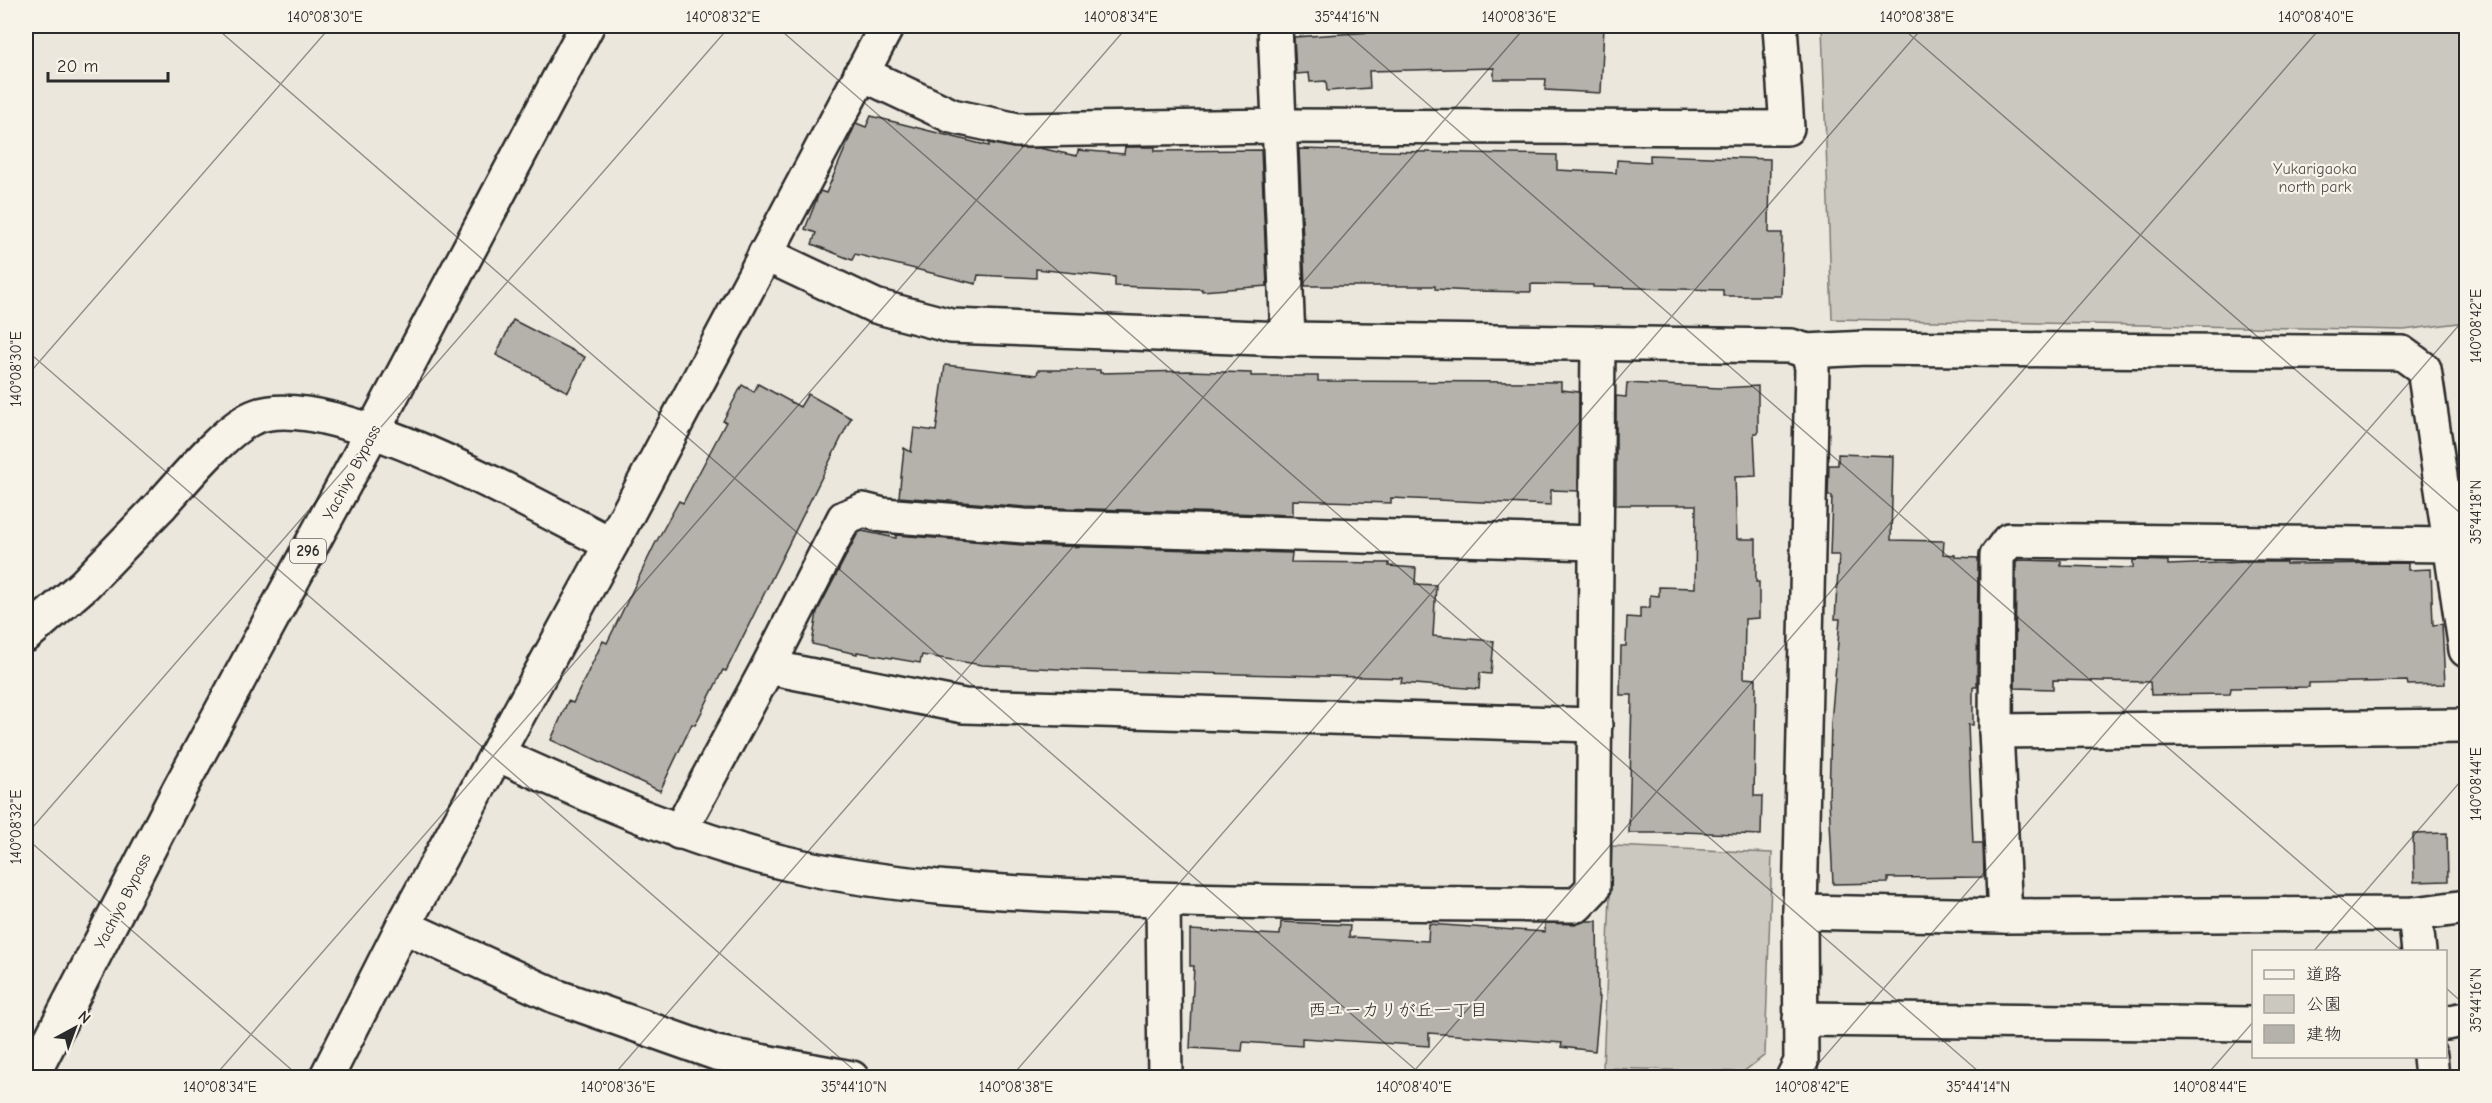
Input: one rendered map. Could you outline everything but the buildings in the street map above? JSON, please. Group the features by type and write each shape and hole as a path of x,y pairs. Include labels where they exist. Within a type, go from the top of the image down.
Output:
{"main road":[{"name":"Yachiyo Bypass","path":"31,1077 179,790 373,431 587,26"},
{"path":"326,1077 403,926 611,544 887,26"},
{"path":"1275,26 1288,339"},
{"path":"861,73 952,116 1017,130 1279,126 1787,128 1780,26"},
{"path":"765,255 874,306 951,326 1288,339 1791,346 1807,351 1866,348 2402,353 2424,369 2466,650"},
{"path":"497,753 679,832 802,867 909,885 986,892 1163,900 1577,905 1593,888 1598,343"},
{"path":"1798,1072 1812,367 1807,351"},
{"path":"26,635 84,585 223,438 256,416 285,412 307,413 373,431 432,455 611,544"},
{"path":"679,832 768,667 844,518 863,510 883,515 1024,526 1596,543"},
{"path":"2005,916 1996,731 1996,556 2009,540 2451,545"},
{"path":"768,667 964,706 1595,725"},
{"path":"1996,731 2466,726"},
{"path":"1163,900 1165,1077"},
{"path":"1800,912 2005,916 2415,914 2466,907"},
{"path":"2415,914 2419,950"},
{"path":"403,926 713,1065 852,1077"},
{"path":"1800,1019 2252,1024"},
{"path":"2447,1023 2466,1019"},
{"path":"2430,1058 2432,1077"}],"green space":[{"name":"Yukarigaoka north park","path":"1822,26 2466,26 2466,322 2404,330 1832,319"},
{"path":"1612,846 1772,853 1765,1055 1743,1072 1603,1068"}],"district":[{"name":"西ユーカリが丘一丁目","path":"1398,1010"}]}
